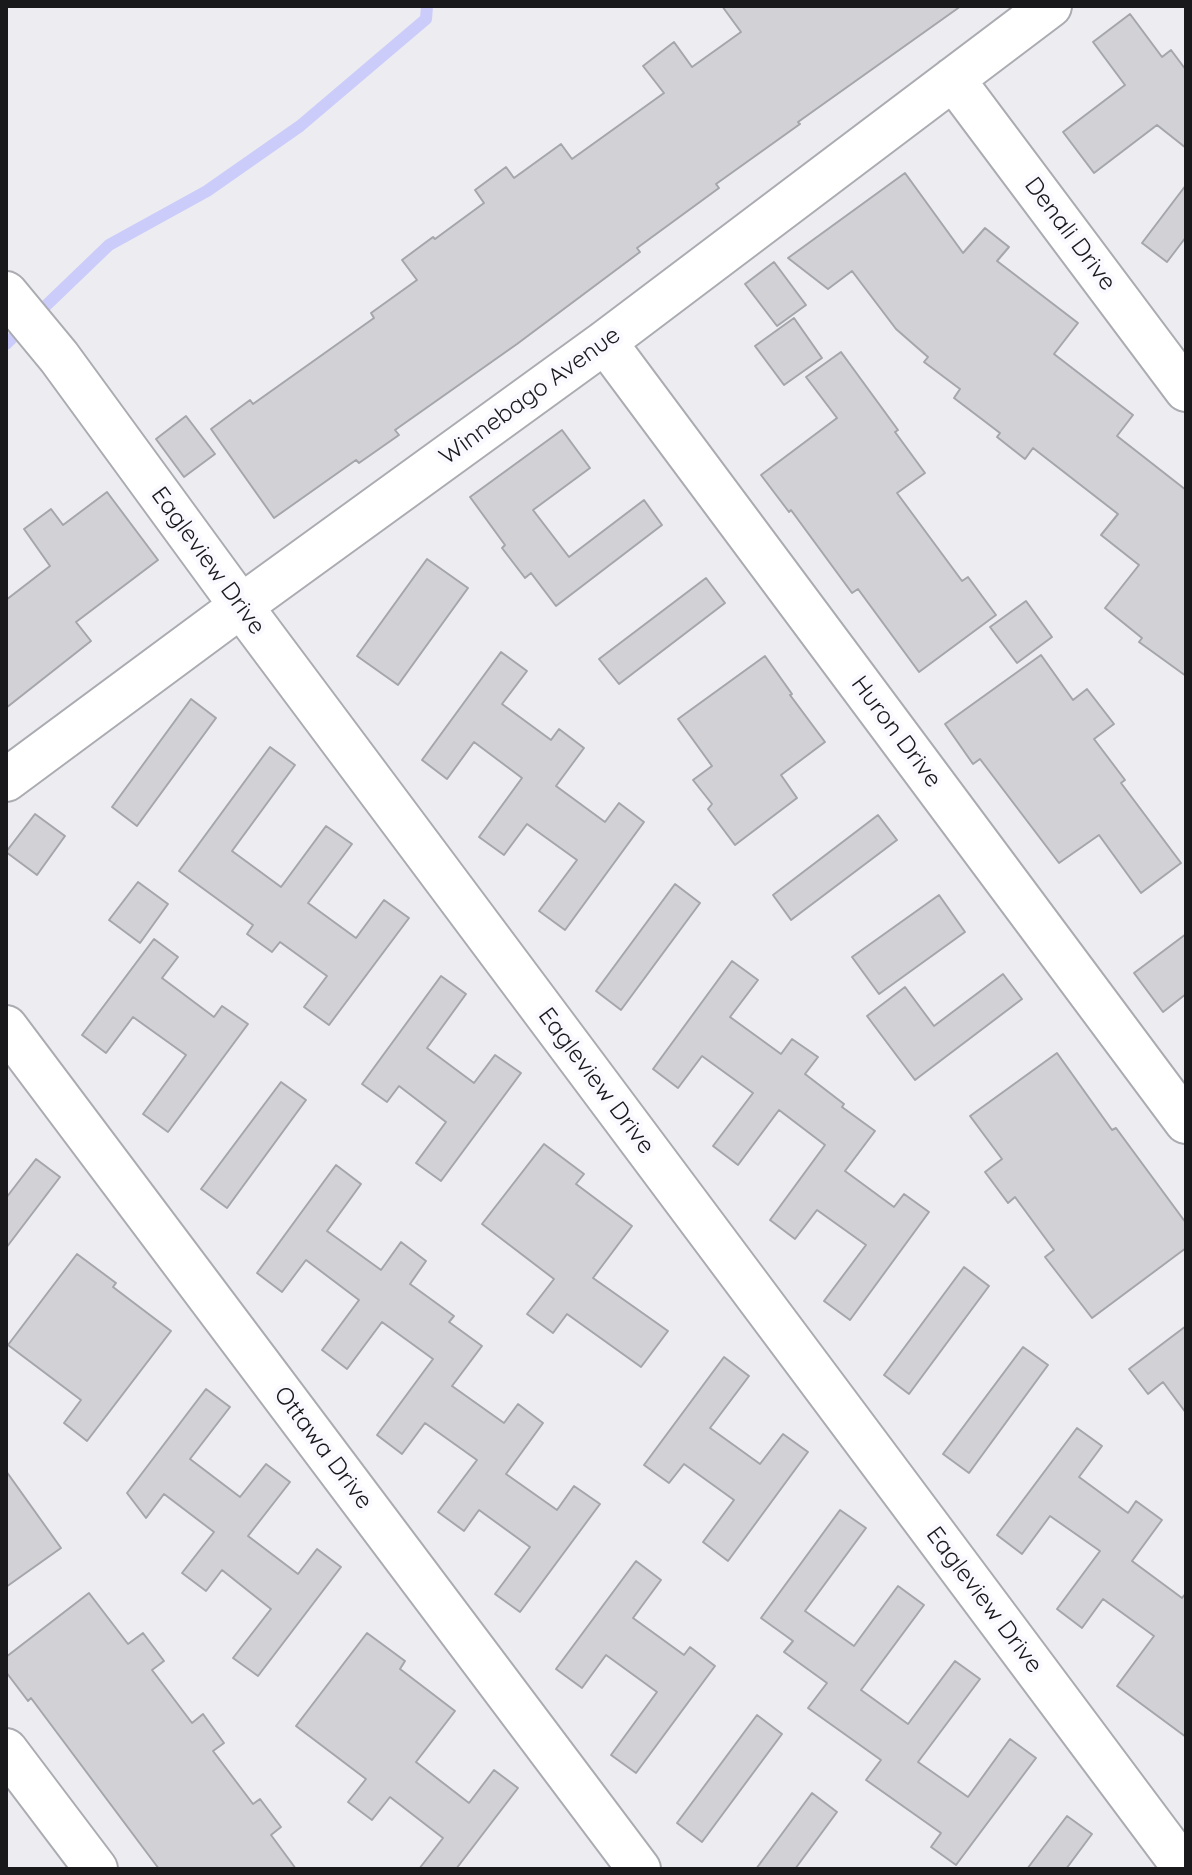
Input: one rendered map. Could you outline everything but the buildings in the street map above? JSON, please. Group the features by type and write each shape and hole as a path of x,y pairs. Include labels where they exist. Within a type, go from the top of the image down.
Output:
{"street":[{"name":"Winnebago Avenue","path":"6,780 605,342 1050,6"},
{"name":"Denali Drive","path":"953,79 1186,390"},
{"name":"Eagleview Drive","path":"11,299 59,357 241,606 1185,1869"},
{"name":"Huron Drive","path":"605,342 1186,1122"},
{"name":"Ottawa Drive","path":"6,1027 639,1869"},
{"path":"6,1750 96,1869"}],"waterway":[{"path":"6,344 109,245 207,191 300,126 426,19 427,6"}]}
